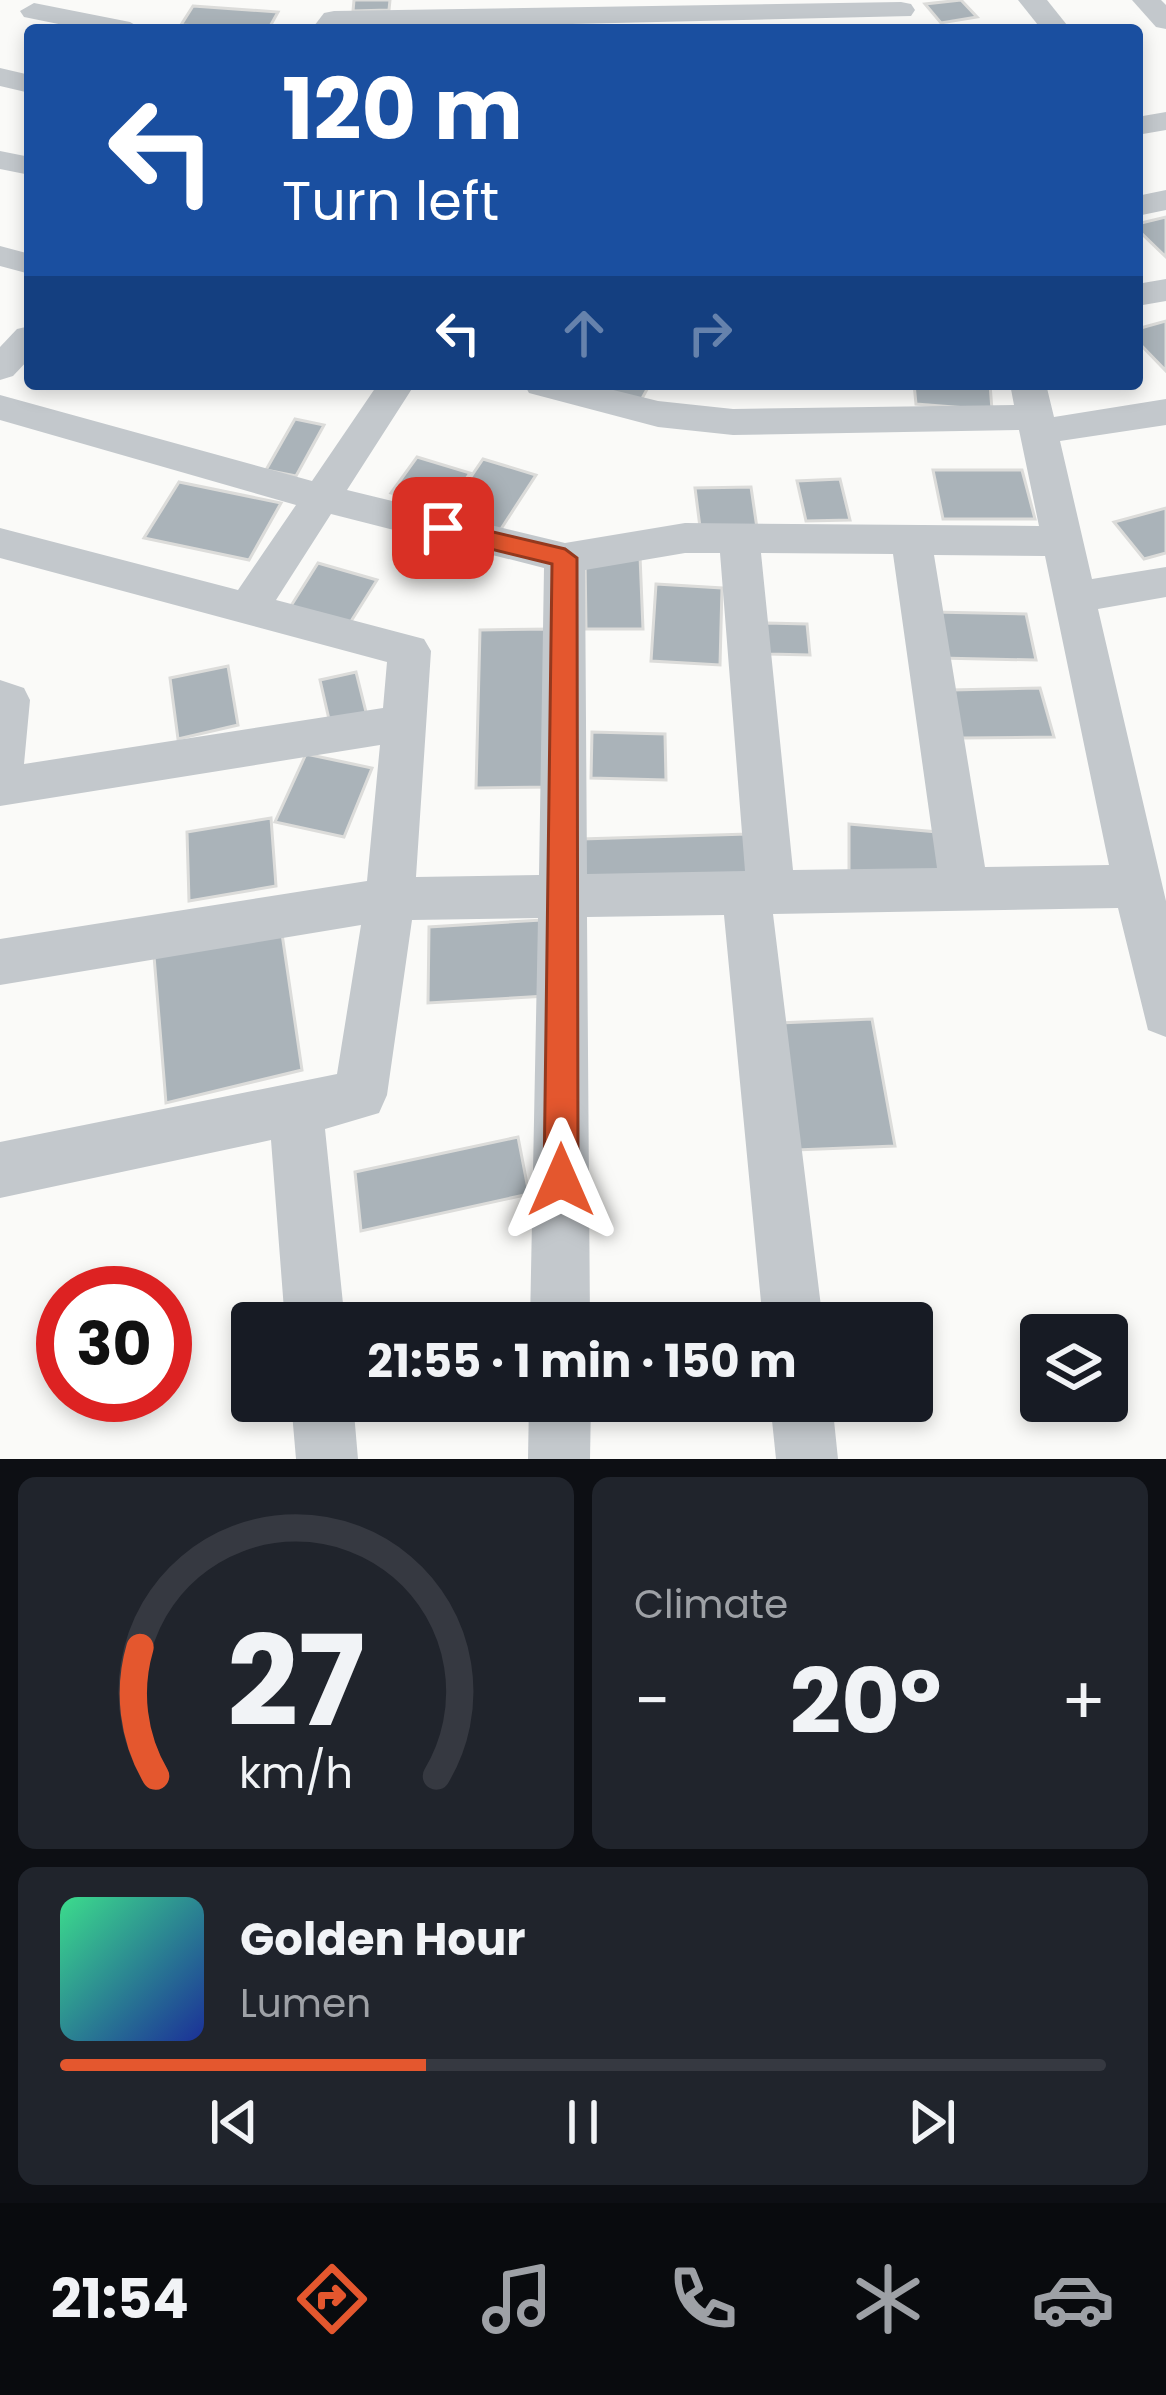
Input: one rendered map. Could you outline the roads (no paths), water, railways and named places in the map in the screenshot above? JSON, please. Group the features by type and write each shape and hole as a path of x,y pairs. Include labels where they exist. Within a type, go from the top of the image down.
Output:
{"street":[{"path":"1032,0 1052,24"},
{"path":"1146,0 1166,21"},
{"path":"333,16 632,15 743,6 902,13"},
{"path":"32,12 97,24"},
{"path":"0,368 24,343"},
{"path":"248,608 393,390"},
{"path":"571,390 658,414 733,422 1034,411 1166,412"},
{"path":"0,407 321,498 565,558 651,541 1061,541"},
{"path":"1034,411 1166,1013"},
{"path":"739,540 759,892 791,1302"},
{"path":"911,540 964,890"},
{"path":"0,543 409,651 390,898 360,1095 0,1170"},
{"path":"560,1302 565,558"},
{"path":"1074,598 1166,582"},
{"path":"0,698 8,700 0,772"},
{"path":"0,788 404,723"},
{"path":"0,962 390,898 1138,886"},
{"path":"296,1108 313,1302"},
{"path":"324,1422 327,1459"},
{"path":"560,1422 560,1459"},
{"path":"804,1422 808,1459"}]}
